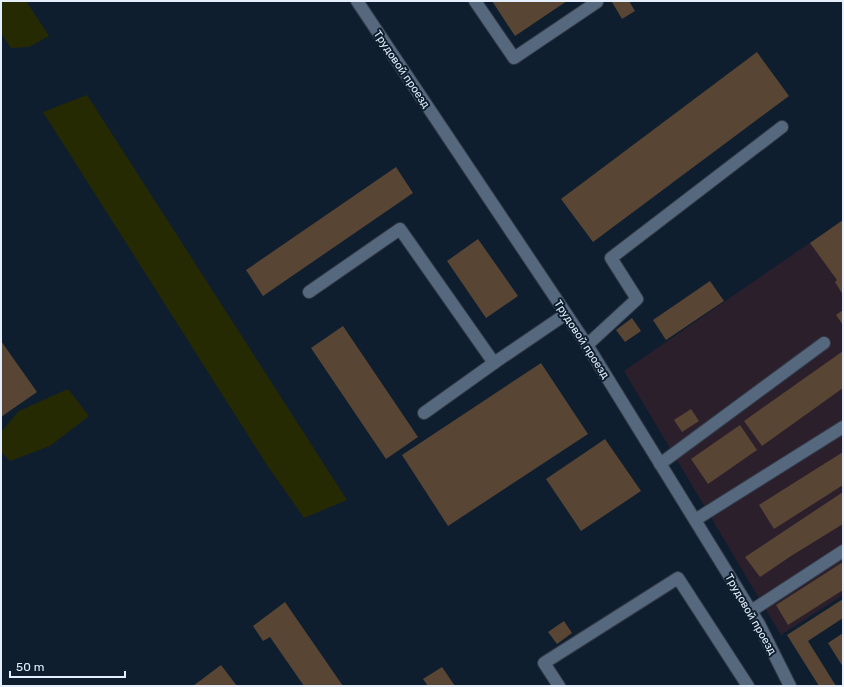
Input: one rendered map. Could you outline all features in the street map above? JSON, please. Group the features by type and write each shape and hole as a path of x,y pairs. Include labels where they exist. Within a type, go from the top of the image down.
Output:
{"street":[{"name":"Трудовой проезд","path":"357,1 587,345 752,611 790,686"},
{"path":"475,1 514,58 597,2"},
{"path":"587,345 637,299 611,258 782,127"},
{"path":"309,292 400,229 494,363"},
{"path":"424,413 566,314"},
{"path":"660,464 824,343"},
{"path":"695,520 843,427"},
{"path":"752,611 843,551"},
{"path":"559,686 544,663 678,578 748,686"}],"shaded area":[{"path":"843,220 843,595 781,635 624,371"}],"green space":[{"path":"1,1 26,1 49,36 29,47 11,48 1,33"},
{"path":"87,95 347,500 304,518 267,465 43,112"},
{"path":"68,389 89,416 50,446 10,461 1,452 1,432 19,411"}],"building":[{"path":"492,1 567,1 515,36"},
{"path":"629,1 635,11 622,19 612,2"},
{"path":"757,52 789,96 593,242 561,199"},
{"path":"396,167 413,193 263,296 246,270"},
{"path":"843,220 843,295 835,282 837,280 810,243"},
{"path":"478,239 518,296 486,318 447,261"},
{"path":"710,281 724,301 666,340 653,320"},
{"path":"843,310 843,325 836,315"},
{"path":"632,318 641,331 625,342 616,330"},
{"path":"343,326 418,437 386,459 311,348"},
{"path":"1,341 37,392 1,417"},
{"path":"843,351 843,388 762,446 744,421"},
{"path":"541,363 588,434 448,526 402,455"},
{"path":"691,409 699,421 682,432 674,420"},
{"path":"740,425 757,450 708,484 691,459"},
{"path":"605,439 641,491 581,531 546,479"},
{"path":"843,452 843,485 774,529 759,505"},
{"path":"843,492 843,524 760,577 745,557"},
{"path":"843,562 843,590 788,625 776,605"},
{"path":"843,599 843,618 808,641 836,686 819,686 787,635"},
{"path":"285,602 343,686 304,686 270,637 263,641 253,626"},
{"path":"564,621 572,633 557,644 548,632"},
{"path":"843,633 843,667 828,643"},
{"path":"221,665 237,686 193,686"},
{"path":"442,667 455,686 428,686 423,679"}]}
